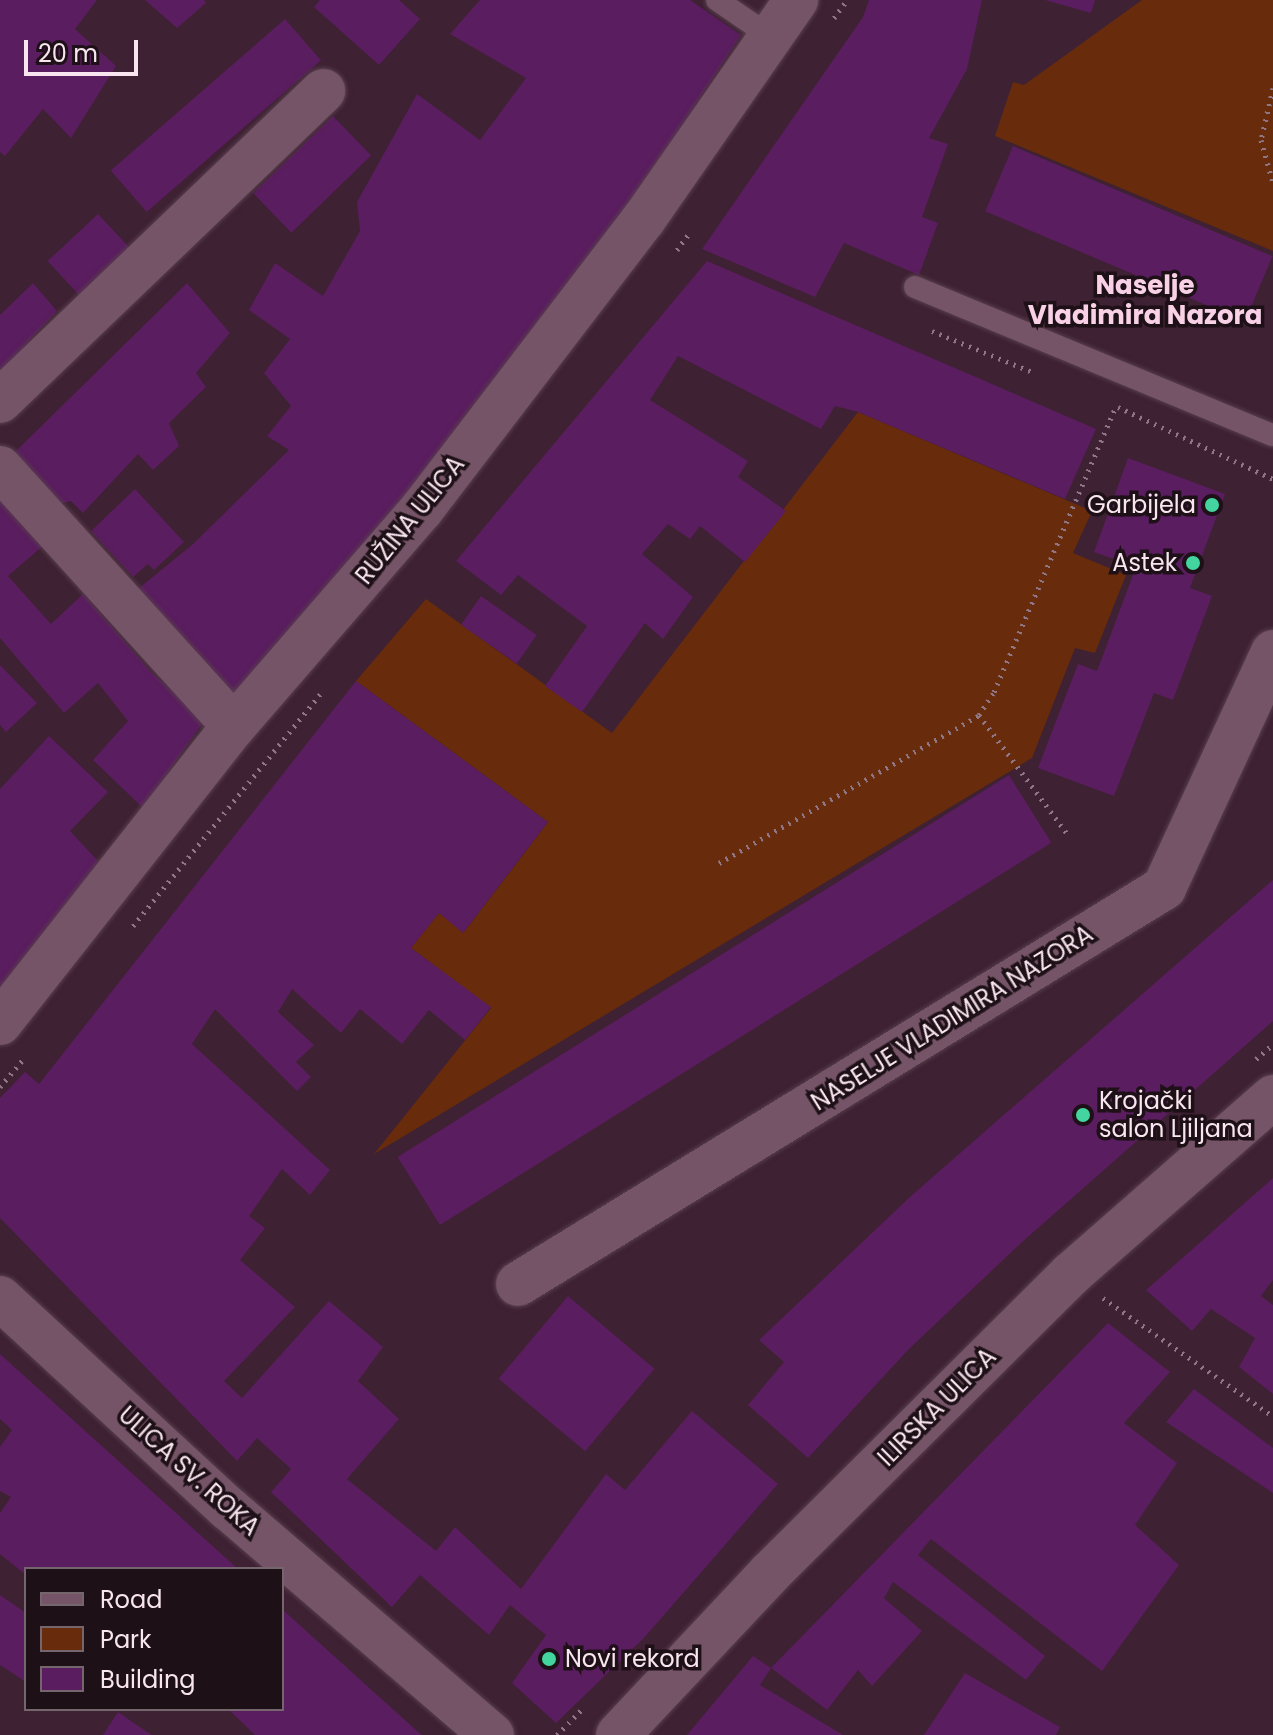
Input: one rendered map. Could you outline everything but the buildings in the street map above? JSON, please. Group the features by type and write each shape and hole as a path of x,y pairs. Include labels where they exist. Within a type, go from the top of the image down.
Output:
{"street":[{"name":"RUŽINA ULICA","path":"0,1023 234,726 422,509 644,219 796,0"},
{"path":"0,401 323,91"},
{"path":"0,468 234,726"},
{"name":"NASELJE VLADIMIRA NAZORA","path":"518,1284 1164,888 1273,652"},
{"name":"ILIRSKA ULICA","path":"618,1735 770,1573 1071,1274 1273,1097"},
{"name":"ULICA SV. ROKA","path":"0,1298 229,1509 492,1735"}],"lane":[{"path":"717,0 771,37"},
{"path":"915,287 1273,435"}],"path":[{"path":"1273,88 1261,140 1273,183"},
{"path":"932,331 1045,377"},
{"path":"1102,401 1273,479"},
{"path":"719,863 979,715 994,692 1116,406"},
{"path":"979,715 1068,835"},
{"path":"1071,1274 1273,1416"}],"green space":[{"path":"1142,0 1273,0 1273,251 995,136 1013,82 1024,85"},
{"path":"858,412 1092,511 1073,553 1126,575 1095,653 1075,648 1032,758 374,1154 491,1008 411,948 439,913 464,932 548,822 356,681 426,599 612,733"}],"place":[{"name":"Garbijela","path":"1212,505"},
{"name":"Astek","path":"1193,563"},
{"name":"Krojački salon Ljiljana","path":"1083,1115"},
{"name":"Novi rekord","path":"549,1659"}],"district":[{"name":"Naselje Vladimira Nazora","path":"1145,301"}]}
